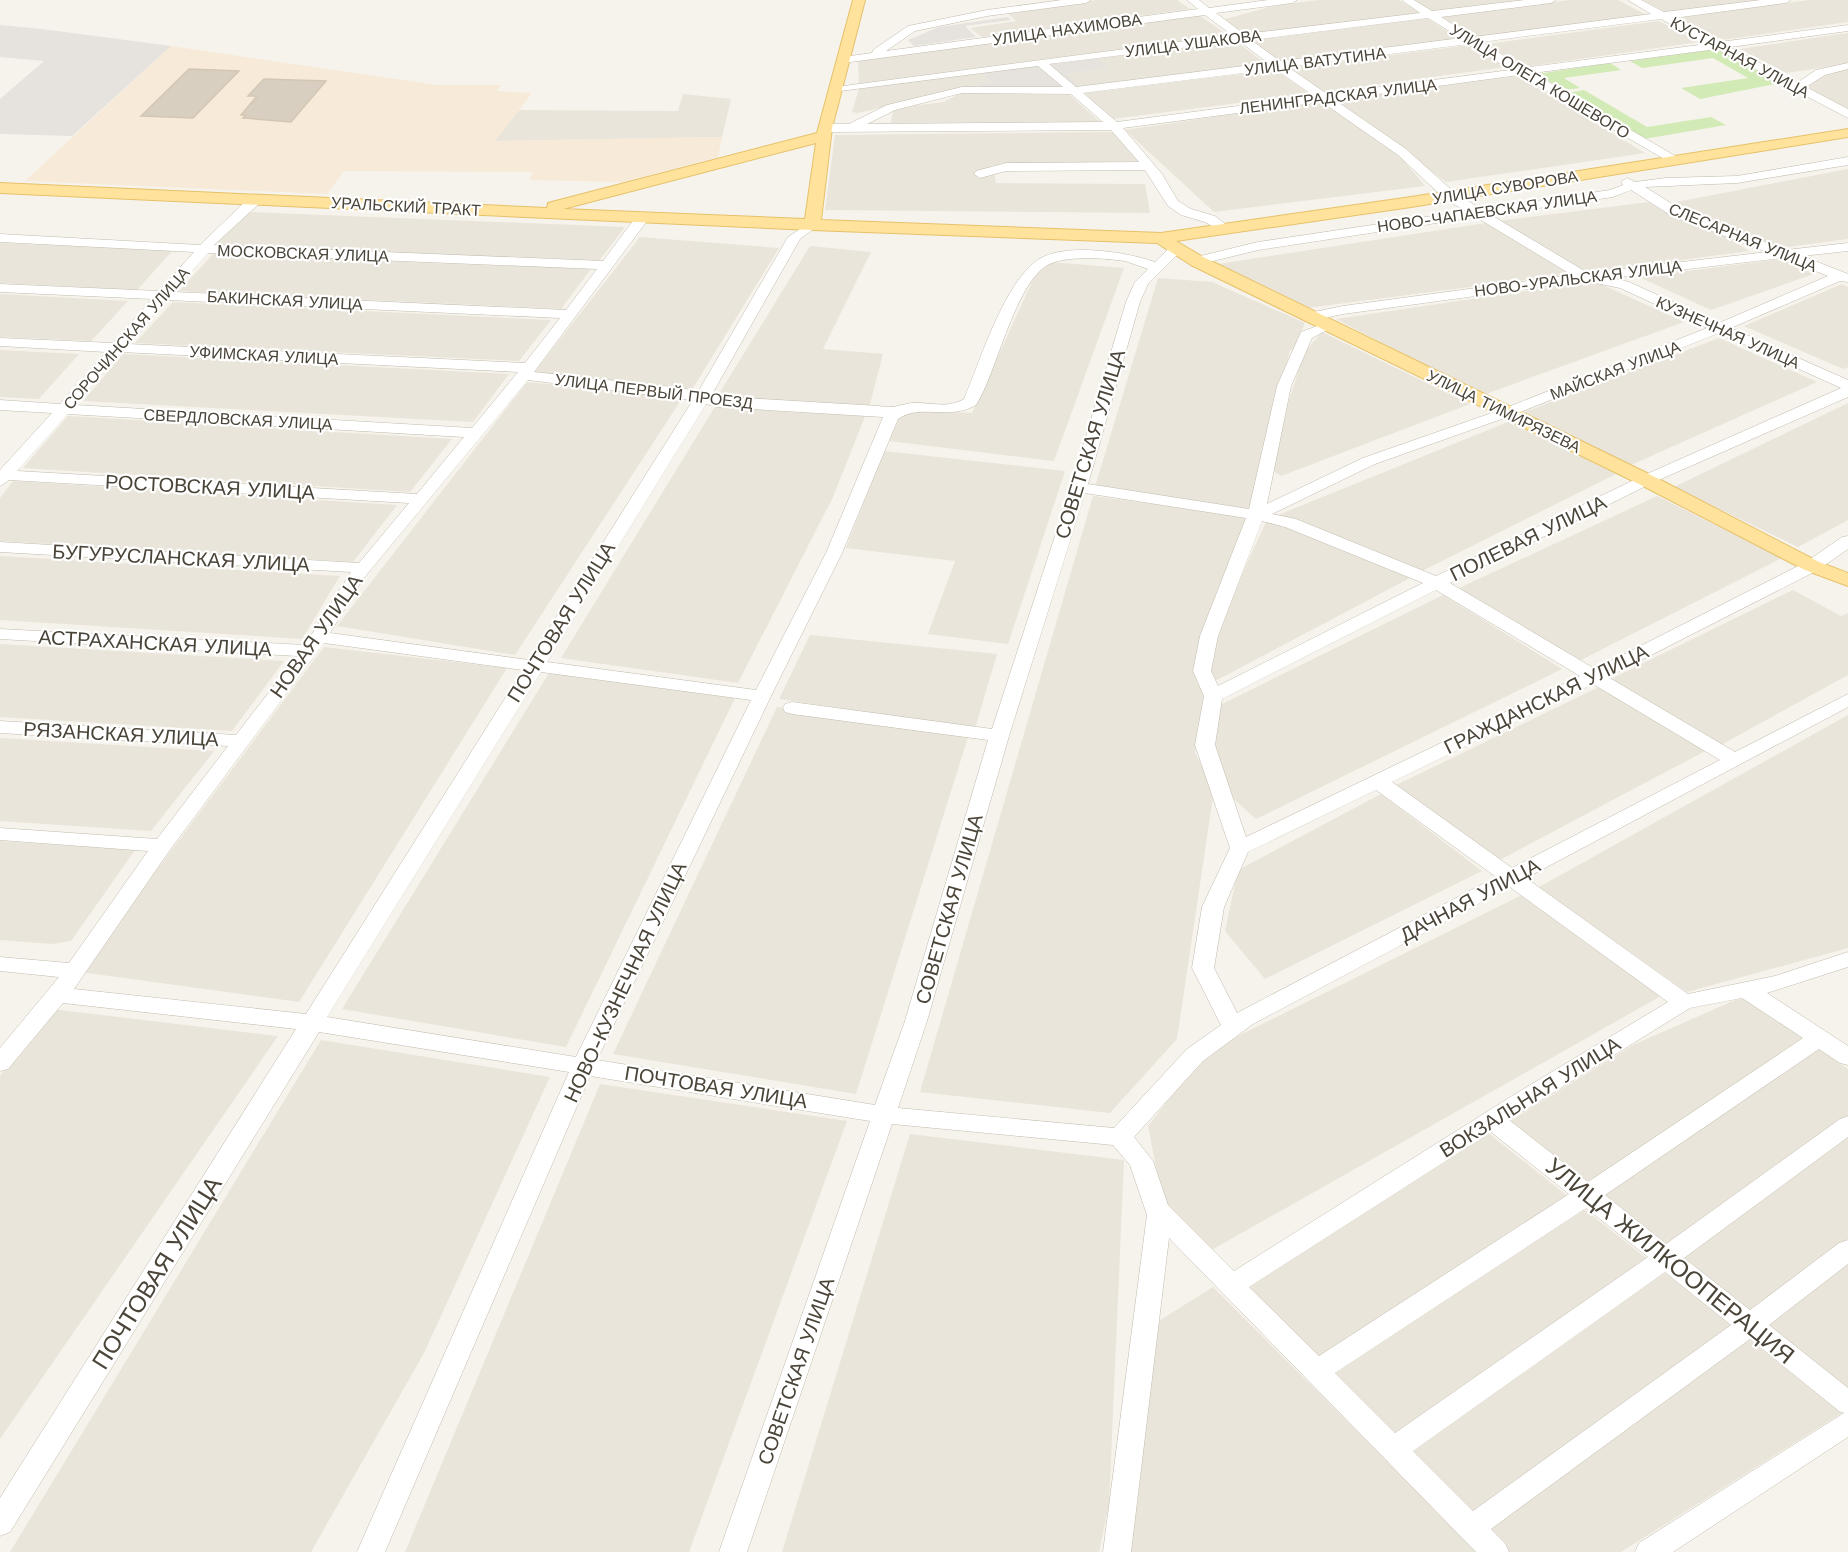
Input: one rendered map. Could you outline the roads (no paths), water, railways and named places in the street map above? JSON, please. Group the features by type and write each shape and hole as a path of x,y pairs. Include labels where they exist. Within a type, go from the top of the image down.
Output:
{"main road":[{"path":"812,225 824,132 859,0"},
{"path":"532,212 824,132"},
{"name":"УЛИЦА СУВОРОВА","path":"812,225 1168,243 1224,229 1848,133"},
{"name":"УРАЛЬСКИЙ ТРАКТ","path":"0,188 812,225"},
{"name":"УЛИЦА ТИМИРЯЗЕВА","path":"1168,243 1197,261 1309,317 1646,480 1812,566 1848,580"}],"street":[{"path":"872,55 912,28 987,13 1086,0"},
{"name":"КУЗНЕЧНАЯ УЛИЦА","path":"1192,0 1279,66 1402,152 1450,196 1586,277 1624,285 1848,386"},
{"name":"УЛИЦА НАХИМОВА","path":"843,60 1292,0"},
{"name":"УЛИЦА ОЛЕГА КОШЕВОГО","path":"1407,0 1522,72 1673,160"},
{"name":"УЛИЦА УШАКОВА","path":"836,90 1040,62 1551,0"},
{"name":"КУСТАРНАЯ УЛИЦА","path":"1633,0 1848,114"},
{"name":"УЛИЦА ВАТУТИНА","path":"850,128 891,107 962,90 1074,91 1785,0"},
{"name":"ЛЕНИНГРАДСКАЯ УЛИЦА","path":"824,132 850,128 1114,126 1848,28"},
{"path":"1040,62 1114,126 1149,166 1173,203 1186,212 1210,219 1224,229"},
{"path":"1799,88 1807,78 1827,70 1848,66"},
{"name":"НОВО-ЧАПАЕВСКАЯ УЛИЦА","path":"1197,261 1258,246 1613,193 1631,184 1721,181 1848,161"},
{"path":"980,174 1006,167 1149,166"},
{"name":"СЛЕСАРНАЯ УЛИЦА","path":"1610,171 1677,213 1844,277"},
{"name":"СОРОЧИНСКАЯ УЛИЦА","path":"2,477 204,249 256,199"},
{"name":"НОВАЯ УЛИЦА","path":"0,1063 58,995 162,846 315,644 363,568 526,372 643,217"},
{"name":"ПОЧТОВАЯ УЛИЦА","path":"0,1523 313,1023 533,665 702,398 795,237 812,225"},
{"name":"МОСКОВСКАЯ УЛИЦА","path":"0,238 204,249 607,265"},
{"name":"СОВЕТСКАЯ УЛИЦА","path":"734,1552 916,1021 999,736 1078,487 1133,302 1142,282 1158,268 1168,243"},
{"name":"НОВО-УРАЛЬСКАЯ УЛИЦА","path":"1309,317 1343,310 1586,277 1848,247"},
{"path":"891,417 898,409 908,407 956,408 971,402 1005,321 1029,275 1042,263 1056,258 1115,256 1127,257 1158,268"},
{"name":"МАЙСКАЯ УЛИЦА","path":"1256,514 1369,461 1508,412 1844,277"},
{"name":"БАКИНСКАЯ УЛИЦА","path":"0,288 163,296 218,296 570,314"},
{"path":"1233,1027 1203,968 1213,907 1240,848 1205,745 1213,696 1202,671 1209,636 1256,514 1284,386 1306,335 1328,326"},
{"name":"УФИМСКАЯ УЛИЦА","path":"0,342 526,372"},
{"name":"УЛИЦА ПЕРВЫЙ ПРОЕЗД","path":"526,372 682,393 718,402 879,411 888,413 891,417"},
{"name":"ПОЛЕВАЯ УЛИЦА","path":"1213,696 1646,480 1848,391"},
{"name":"СВЕРДЛОВСКАЯ УЛИЦА","path":"0,405 476,433"},
{"name":"НОВО-КУЗНЕЧНАЯ УЛИЦА","path":"371,1552 583,1065 834,553 891,417"},
{"name":"РОСТОВСКАЯ УЛИЦА","path":"2,477 421,499"},
{"path":"1078,487 1256,514 1290,523 1437,583 1736,760"},
{"name":"ГРАЖДАНСКАЯ УЛИЦА","path":"1240,848 1593,677 1812,566 1848,541"},
{"name":"БУГУРУСЛАНСКАЯ УЛИЦА","path":"0,547 363,568"},
{"name":"АСТРАХАНСКАЯ УЛИЦА","path":"0,634 315,644 533,665 762,696"},
{"name":"ДАЧНАЯ УЛИЦА","path":"1120,1137 1195,1055 1245,1018 1848,700"},
{"path":"792,708 999,736"},
{"name":"РЯЗАНСКАЯ УЛИЦА","path":"0,727 241,741"},
{"path":"1377,781 1684,1002"},
{"path":"0,834 162,846"},
{"name":"ВОКЗАЛЬНАЯ УЛИЦА","path":"1232,1285 1684,1002 1778,983 1848,959"},
{"path":"0,964 74,971"},
{"path":"1745,989 1848,1057"},
{"name":"ПОЧТОВАЯ УЛИЦА","path":"58,995 313,1023 885,1115 1120,1137"},
{"path":"1317,1371 1587,1195 1820,1038"},
{"name":"УЛИЦА ЖИЛКООПЕРАЦИЯ","path":"1493,1120 1848,1403"},
{"path":"1394,1449 1666,1258 1848,1125"},
{"path":"1120,1137 1141,1161 1156,1210 1495,1552"},
{"path":"1117,1552 1160,1213"},
{"path":"1471,1528 1750,1325 1848,1250"},
{"path":"1649,1552 1848,1423"}]}
